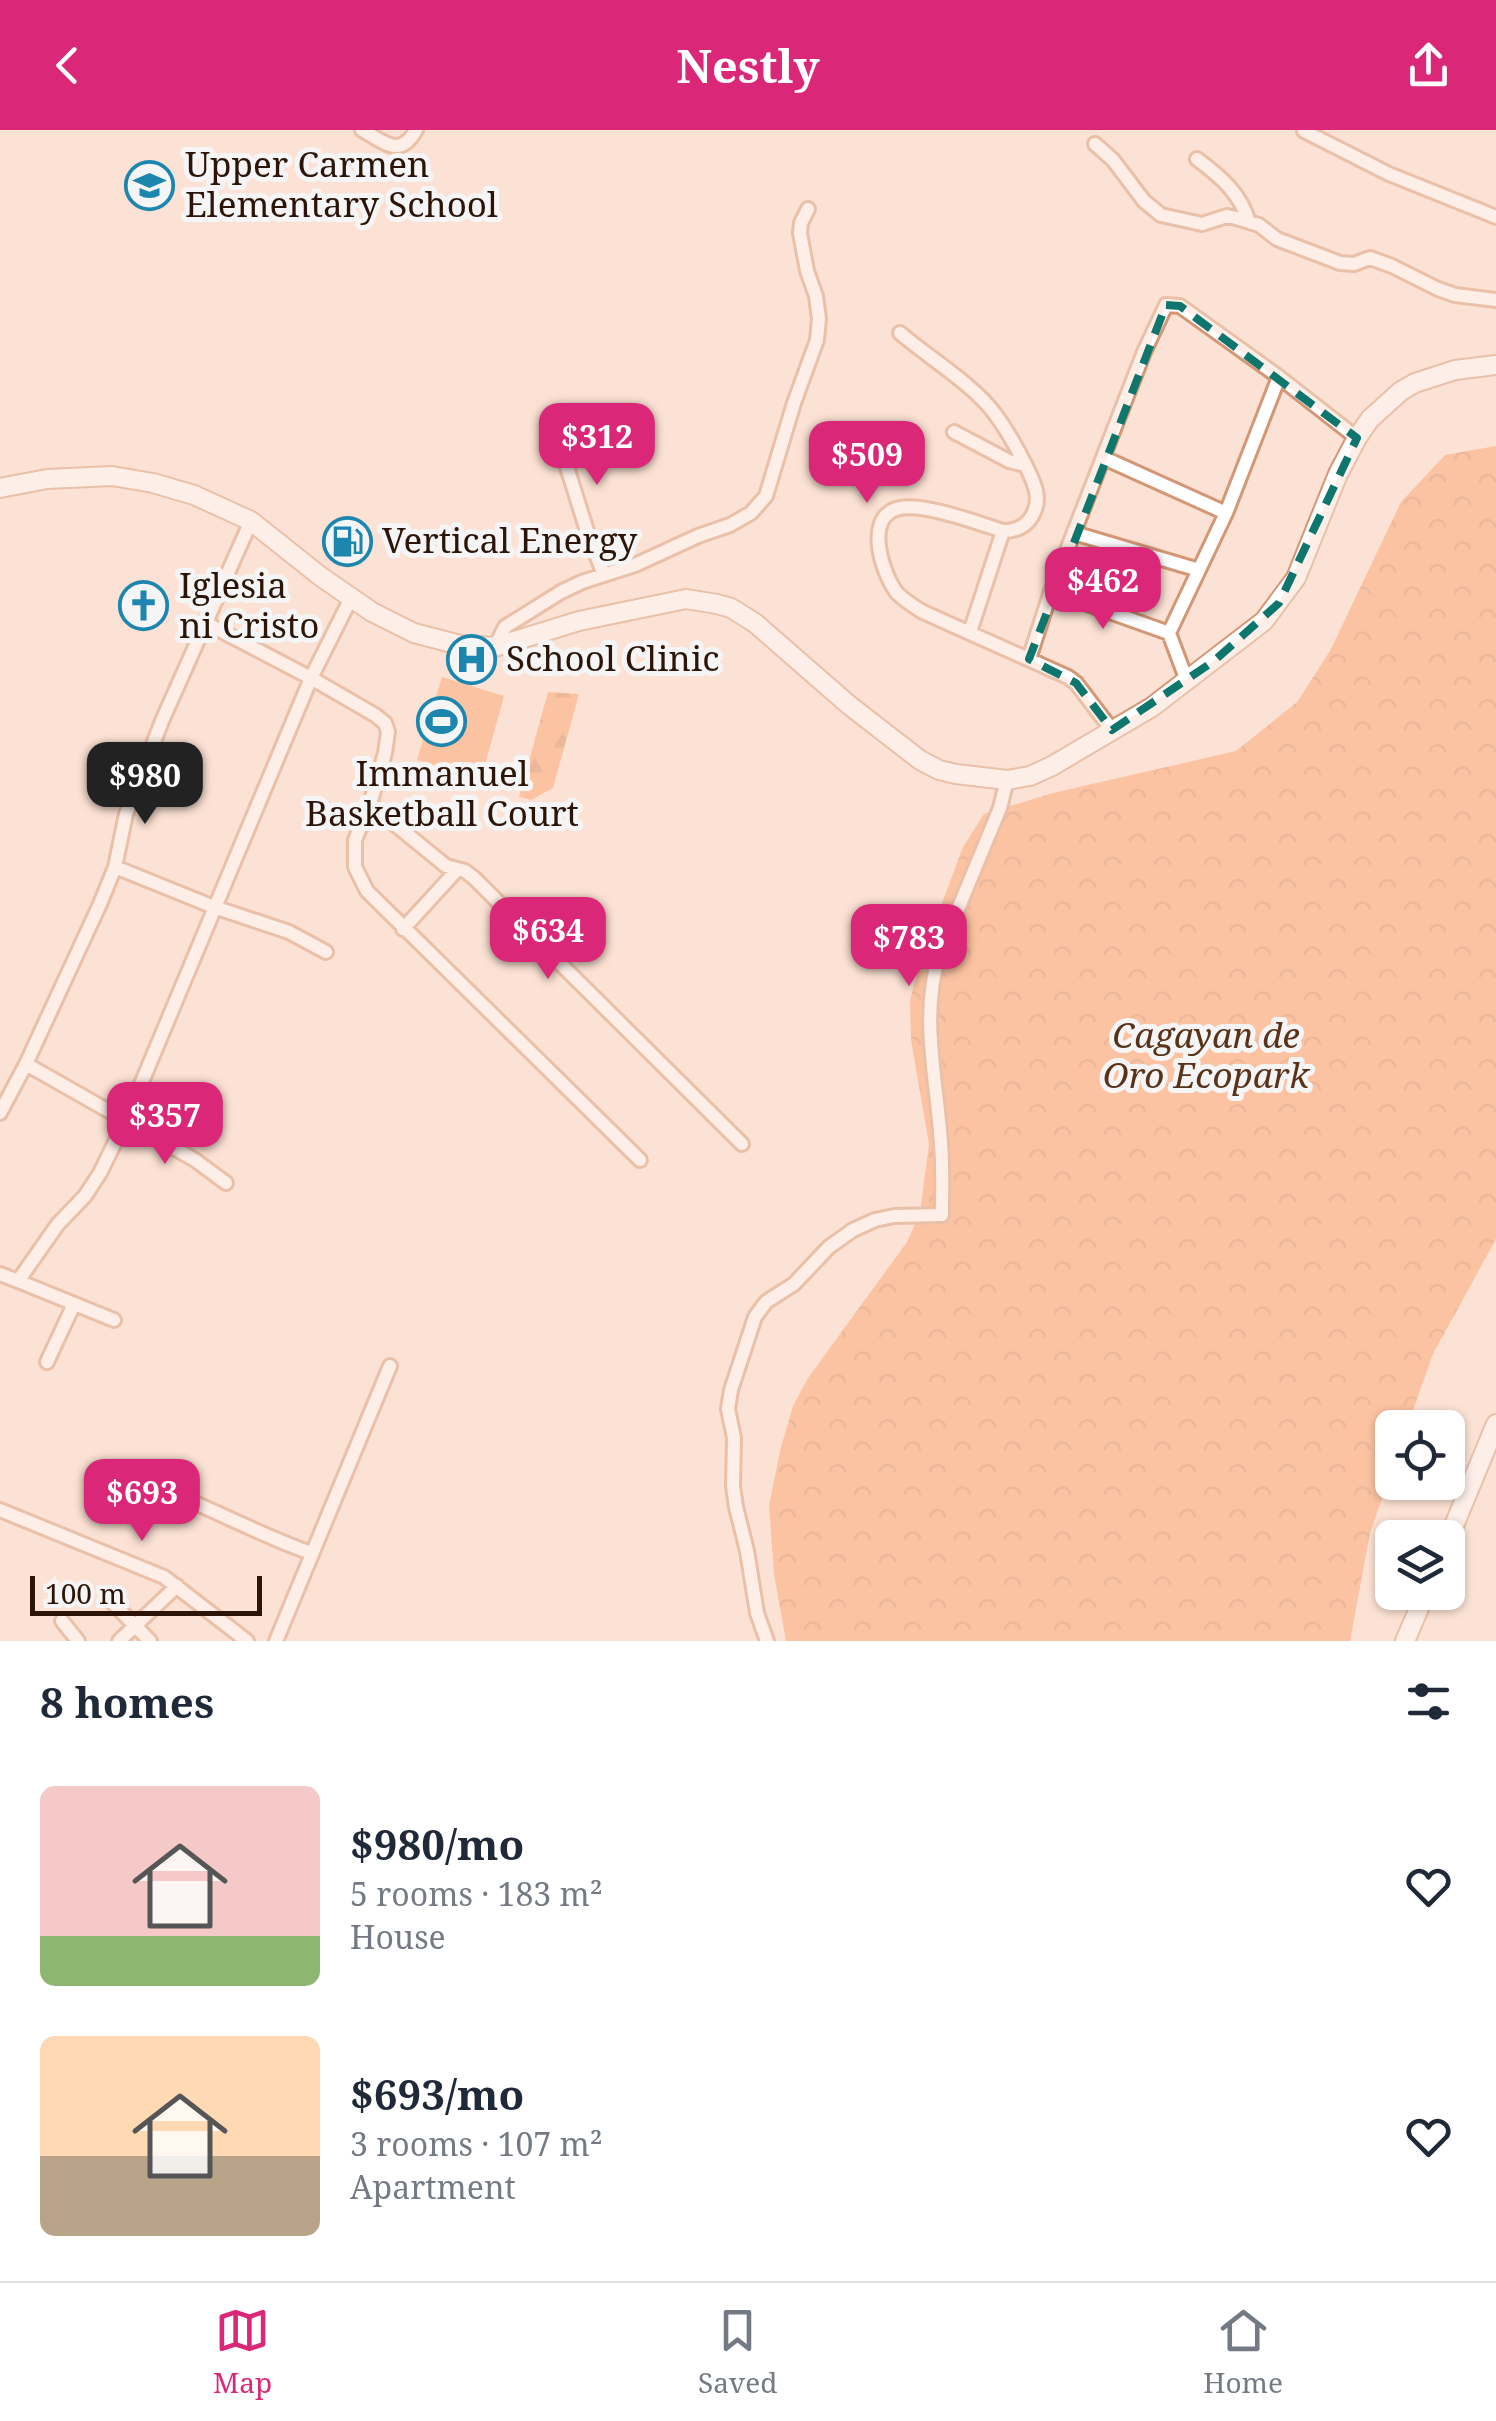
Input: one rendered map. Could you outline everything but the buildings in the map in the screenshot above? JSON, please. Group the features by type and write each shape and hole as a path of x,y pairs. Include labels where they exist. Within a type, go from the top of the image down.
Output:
{"main road":[{"path":"0,488 47,479 112,476 194,495 250,521 372,612 414,632 460,645 495,647 544,630 686,599 731,608 755,623 920,760 956,774 1007,780 1030,776 1052,766 1152,707 1264,621 1296,578 1338,474 1370,419 1400,391 1415,383 1456,370 1496,365"},
{"path":"1456,1520 1496,1424"},
{"path":"1406,1641 1419,1610"}],"street":[{"path":"362,130 391,147 401,147 410,142 416,130"},
{"path":"1304,131 1389,174 1496,218"},
{"path":"1096,144 1161,215 1202,224 1227,216 1260,225 1277,239 1340,263 1354,264 1370,258 1438,290 1496,300"},
{"path":"1197,160 1228,184 1245,208 1248,222"},
{"path":"495,647 511,622 572,587 730,525 751,513 766,496 817,340 816,296 800,233 808,209"},
{"path":"1029,659 1051,591 1166,305 1180,306 1357,438"},
{"path":"900,333 994,412 1038,496 1031,519 1013,531 923,509 896,509 885,517 880,529 880,556 886,576 897,593 922,612 1068,677 1112,730"},
{"path":"1187,681 1169,633 1226,514 1278,377"},
{"path":"551,416 604,575"},
{"path":"954,432 1009,461 1025,465"},
{"path":"1104,458 1226,514"},
{"path":"1,1107 26,1064 100,904 115,867 126,814 162,721 250,521"},
{"path":"970,632 1003,531"},
{"path":"1074,533 1199,570"},
{"path":"1051,591 1169,633"},
{"path":"18,1282 48,1237 85,1196 126,1120 311,678 351,598"},
{"path":"204,622 311,678 385,723 388,744 356,840 355,867 367,891 640,1160"},
{"path":"767,1641 757,1613 736,1507 730,1390 755,1318 766,1302 794,1284 830,1247 875,1220 942,1215 942,1147 929,1024 932,978 1000,808 1007,780"},
{"path":"370,804 446,866 465,871 483,886 742,1144"},
{"path":"115,867 214,908 289,932 326,952"},
{"path":"403,929 456,870"},
{"path":"26,1064 196,1160 226,1183"},
{"path":"0,1274 114,1320"},
{"path":"48,1362 74,1304"},
{"path":"276,1641 390,1366"},
{"path":"169,1492 311,1553"},
{"path":"0,1510 146,1568 177,1586 247,1641"},
{"path":"119,1641 177,1586"},
{"path":"108,1598 150,1641"},
{"path":"62,1621 78,1641"}],"highlighted area":[{"path":"1166,305 1180,306 1357,438 1279,603 1214,661 1112,730 1076,683 1029,659"}],"green space":[{"name":"Cagayan de Oro Ecopark","path":"1496,446 1496,1239 1433,1354 1413,1410 1375,1410 1375,1500 1382,1500 1370,1533 1350,1641 786,1641 774,1574 769,1505 781,1447 793,1406 808,1378 907,1242 920,1213 929,1144 911,1040 910,1000 963,847 984,814 1053,793 1236,751 1297,702 1330,651 1401,502 1445,455"},
{"path":"442,677 504,696 481,779 417,760"},
{"path":"548,692 579,694 553,788 531,800 519,797"}],"place":[{"name":"Upper Carmen Elementary School","path":"150,185"},
{"name":"Vertical Energy","path":"347,541"},
{"name":"Iglesia ni Cristo","path":"144,606"},
{"name":"School Clinic","path":"471,659"},
{"name":"Immanuel Basketball Court","path":"442,722"}]}
